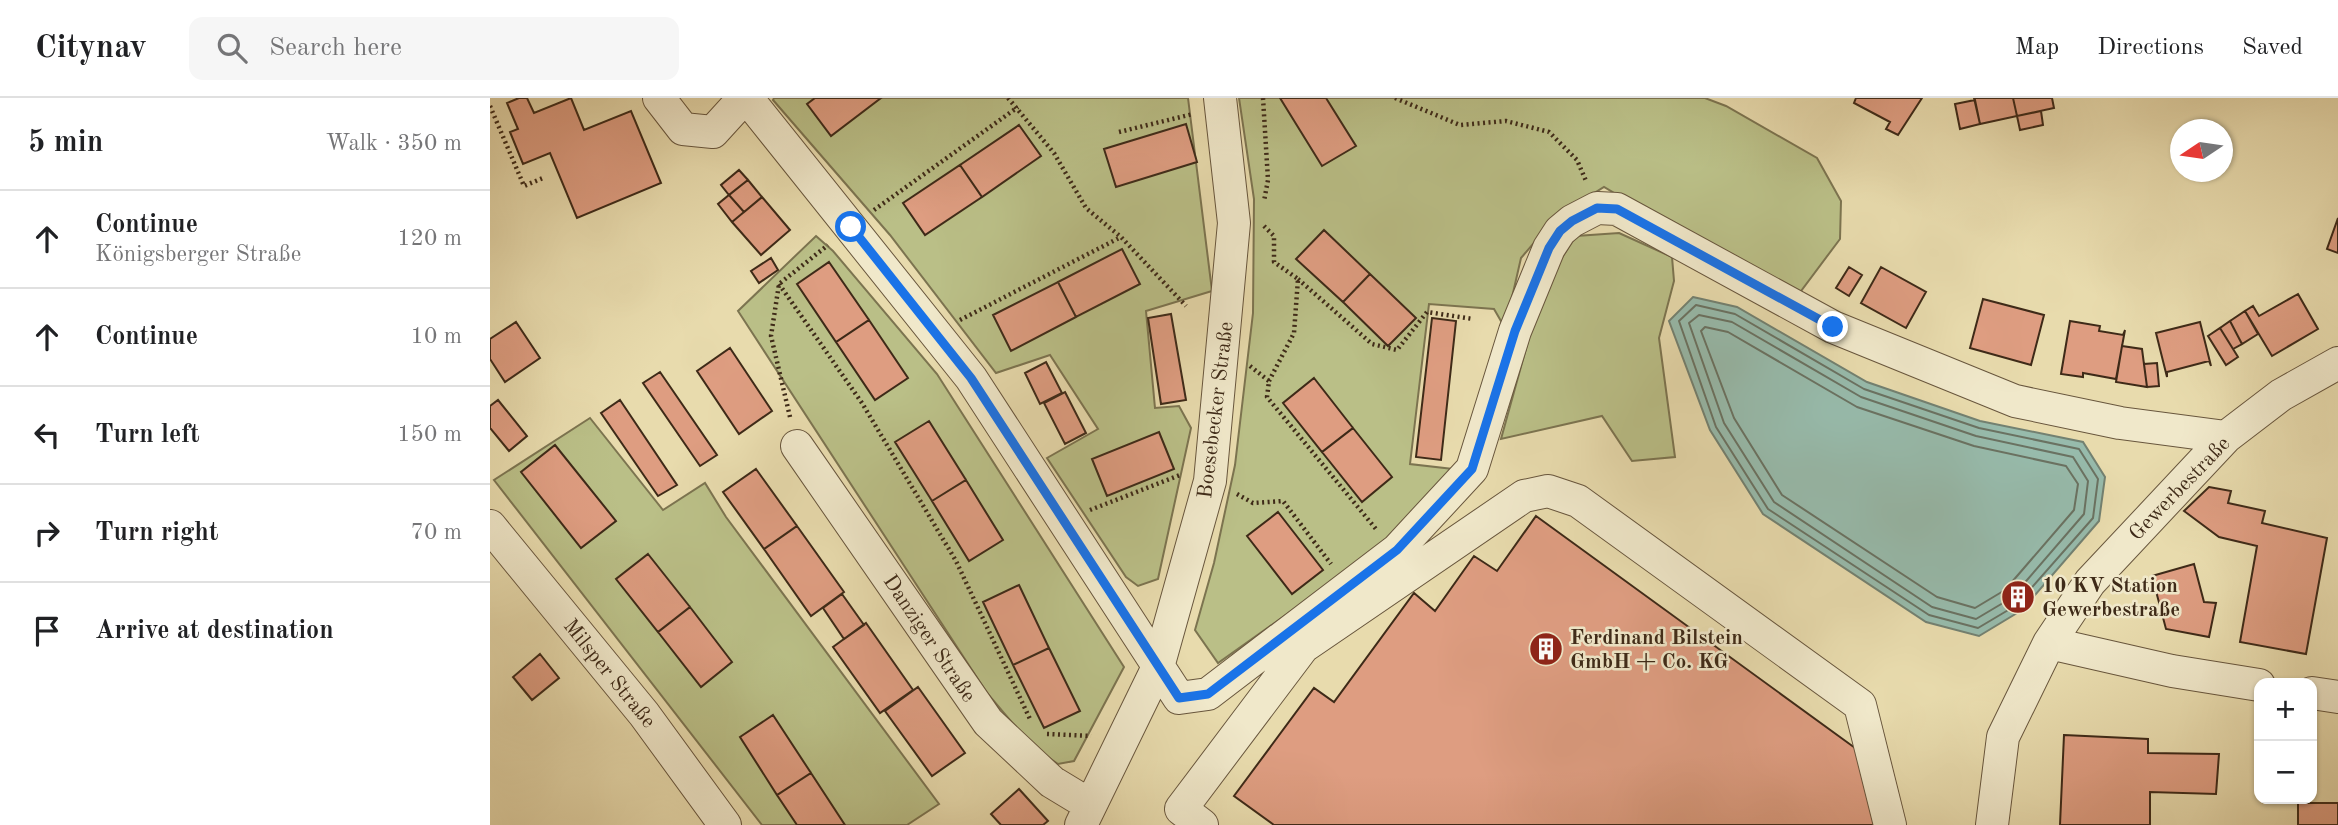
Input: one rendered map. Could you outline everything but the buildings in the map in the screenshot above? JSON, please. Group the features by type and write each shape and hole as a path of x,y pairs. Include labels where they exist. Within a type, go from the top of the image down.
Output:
{"street":[{"path":"659,98 683,129 713,132 745,98 971,378 1179,698 1208,694 1397,550 1472,469 1515,331 1549,248 1560,231 1597,208 1617,209 1833,327 2015,401 2120,423 2226,437"},
{"name":"Boesebecker Straße","path":"1085,815 1158,667 1210,481 1225,346 1247,222 1221,102"},
{"name":"Gewerbestraße","path":"1992,825 2003,737 2049,643 2090,582 2226,437 2281,395 2338,363"},
{"name":"Danziger Straße","path":"797,446 988,722 1085,815"},
{"path":"1202,825 1181,809 1303,647 1524,496 1548,491 1578,501 1860,705 1890,825"},
{"name":"Milsper Straße","path":"490,526 652,725 726,825"},
{"path":"2049,643 2172,671 2254,684"},
{"path":"1253,659 1280,679"},
{"path":"2317,694 2338,697"}],"path":[{"path":"1008,98 1054,153 1087,208 1121,237 1186,306"},
{"path":"1263,98 1268,180 1247,222 1274,236 1274,262 1298,279 1372,344 1397,350 1427,312 1473,319"},
{"path":"1395,98 1460,125 1506,121 1549,132 1577,160 1597,208"},
{"path":"1119,132 1221,102"},
{"path":"490,106 524,186 543,178"},
{"path":"935,332 1121,237"},
{"path":"1298,279 1294,333 1269,381 1267,397 1367,520 1397,550"},
{"path":"779,284 862,403 957,561 1032,721"},
{"path":"1225,346 1269,381"},
{"path":"1037,734 1123,737"}],"green space":[{"path":"774,98 1188,98 1212,291 1146,311 1155,408 1179,406 1191,428 1158,579 1138,586 1126,577 1047,458 1098,429 1050,355 996,373 890,235"},
{"path":"1239,98 1705,98 1726,106 1817,158 1841,201 1840,239 1798,295 1755,277 1604,187 1556,217 1521,258 1505,328 1494,309 1429,304 1410,464 1462,470 1382,547 1218,663 1195,630 1214,563 1235,465 1253,313 1254,199"},
{"path":"1619,233 1672,257 1674,281 1659,338 1675,457 1632,461 1602,416 1501,439 1543,287 1576,236"},
{"path":"816,236 833,251 937,374 1124,667 1074,761 1058,764 1032,746 987,693 738,311"},
{"path":"590,418 663,510 705,483 726,517 939,804 907,825 762,825 494,480"}],"water":[{"path":"1693,297 1737,307 1867,382 1980,421 2083,442 2105,477 2099,521 2022,610 1979,636 1926,622 1763,514 1710,430 1669,321"}],"place":[{"name":"10 KV Station Gewerbestraße","path":"2018,597"},
{"name":"Ferdinand Bilstein GmbH + Co. KG","path":"1546,649"}],"route":[{"path":"851,227 971,378 1179,698 1208,694 1397,550 1472,469 1515,331 1549,248 1560,231 1572,221 1597,208 1617,209 1833,327"}]}
